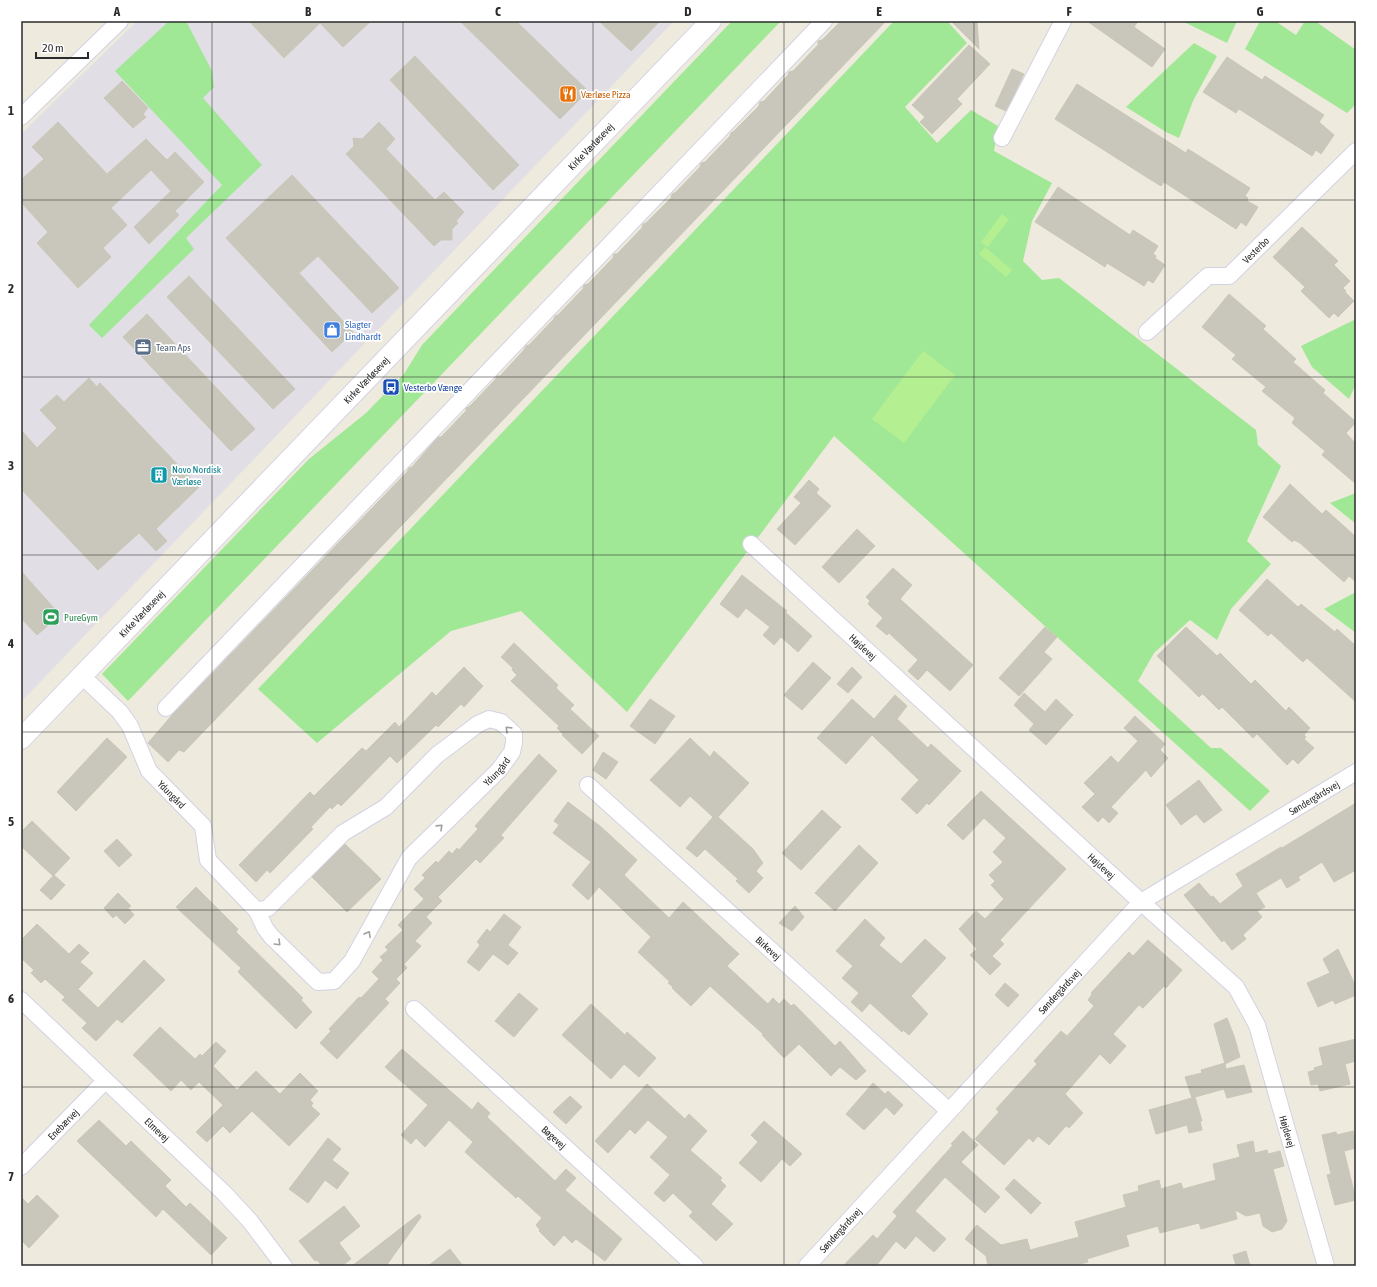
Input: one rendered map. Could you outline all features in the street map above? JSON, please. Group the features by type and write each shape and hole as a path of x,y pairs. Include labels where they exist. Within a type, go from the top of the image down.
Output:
{"street":[{"path":"21,117 120,21"},
{"name":"Kirke Værløsevej","path":"21,739 711,21"},
{"path":"166,708 824,21"},
{"path":"1002,138 1063,21"},
{"name":"Vesterbo","path":"1148,332 1208,276 1229,276 1356,151"},
{"name":"Højdevej","path":"751,544 1141,902 1236,987 1257,1025 1326,1266"},
{"name":"Ydungård","path":"82,676 120,712 130,726 149,771 203,826 208,860 257,911 268,932 318,982 334,981 352,961 409,858 499,770 512,752 514,734 501,722 489,719 478,724 437,755 386,807 343,833 268,908 257,911"},
{"name":"Søndergårdsvej","path":"807,1266 1141,902 1356,772"},
{"name":"Birkevej","path":"588,785 949,1111"},
{"name":"Elmevej","path":"21,1000 224,1193 250,1221 284,1266"},
{"name":"Bøgevej","path":"414,1009 695,1266"},
{"name":"Enebærvej","path":"21,1167 105,1081"}],"shaded area":[{"path":"137,21 674,21 21,702 21,134"}],"green space":[{"path":"169,21 186,21 212,71 214,87 203,98 262,165 186,238 194,249 102,338 89,325 222,185 115,71"},
{"path":"732,21 781,21 128,701 102,674 309,459 366,413 404,374 422,345"},
{"path":"894,21 950,21 949,23 967,43 905,107 937,143 971,110 998,126 994,151 1052,183 1032,221 1023,261 1042,280 1059,278 1256,430 1258,445 1281,466 1247,541 1271,564 1231,609 1217,640 1190,620 1154,653 1138,681 1211,748 1221,748 1270,791 1250,811 834,436 627,712 521,611 451,631 317,743 258,689"},
{"path":"1182,21 1237,21 1227,43"},
{"path":"1260,21 1275,21 1296,35 1305,21 1315,21 1356,50 1356,104 1347,113 1245,49"},
{"path":"1194,43 1217,56 1193,101 1179,138 1166,132 1126,107"},
{"path":"1002,214 1009,219 988,247 981,242"},
{"path":"985,247 1012,270 1006,277 979,254"},
{"path":"1356,319 1356,384 1349,399 1312,367 1301,346"},
{"path":"923,351 955,375 904,443 872,419"},
{"path":"1356,493 1356,524 1330,503"},
{"path":"1356,592 1356,633 1324,609"}],"building":[{"path":"249,21 371,21 343,47 320,23 284,58"},
{"path":"460,21 516,21 588,91 560,119"},
{"path":"599,21 660,21 631,51"},
{"path":"841,21 886,21 184,752 179,750 168,762 148,743 173,714 407,472 409,468 412,467 438,437 441,437 466,411 466,408 470,406 497,376 500,376 526,346 529,345 554,319 555,316 558,315 583,289 584,285 588,284 613,258 614,254 617,254 642,228 643,224 646,223 671,198 672,194 676,192 700,167 701,163 705,162 730,136 731,133 759,106 760,102 764,101 788,75 789,72 793,71 818,45 818,41 822,40"},
{"path":"951,21 977,21 979,49"},
{"path":"1087,21 1138,21 1134,27 1165,49 1152,67"},
{"path":"969,45 990,64 957,99 962,104 932,134 920,122 925,117 912,105"},
{"path":"415,56 519,165 493,190 390,80"},
{"path":"1227,57 1262,80 1265,76 1324,115 1319,122 1334,135 1321,154 1316,150 1312,156 1239,109 1236,113 1203,92"},
{"path":"1012,69 1024,74 1006,111 995,106"},
{"path":"122,81 148,108 143,114 146,117 133,128 104,98"},
{"path":"1077,84 1186,153 1188,149 1250,188 1245,196 1248,198 1247,201 1258,207 1246,226 1241,222 1236,229 1164,182 1161,186 1055,119"},
{"path":"58,122 107,174 146,139 167,160 175,152 204,182 175,211 179,215 149,244 134,227 171,191 151,170 111,208 127,225 103,248 111,257 78,288 37,243 48,232 21,202 21,180 44,159 32,147"},
{"path":"379,122 395,139 386,149 435,200 444,192 464,212 456,221 458,223 452,229 452,240 441,240 434,246 346,154 354,146 353,138 362,139"},
{"path":"292,175 399,288 372,313 318,256 299,273 353,332 332,352 226,238"},
{"path":"1058,187 1130,235 1133,230 1158,246 1153,254 1156,256 1155,258 1165,265 1153,283 1148,280 1144,286 1107,263 1105,267 1035,222"},
{"path":"1302,227 1338,261 1334,265 1350,281 1343,288 1354,301 1338,317 1334,313 1329,318 1301,291 1305,287 1273,257"},
{"path":"189,276 295,389 273,409 167,297"},
{"path":"1229,294 1266,326 1263,329 1296,359 1293,362 1325,390 1323,393 1356,422 1346,433 1356,444 1356,484 1322,455 1325,451 1292,423 1295,418 1262,391 1266,387 1232,359 1236,355 1202,327"},
{"path":"147,314 255,429 231,451 123,337"},
{"name":"Novo Nordisk Værløse","path":"89,378 97,387 100,383 199,487 156,529 167,541 156,551 139,533 98,570 21,489 21,430 37,448 57,428 40,410 57,395 64,402"},
{"path":"809,480 819,489 816,493 831,506 795,545 777,529 801,503 794,497"},
{"path":"1290,484 1322,514 1326,510 1356,537 1356,582 1349,576 1344,582 1300,543 1294,540 1292,542 1263,517"},
{"path":"857,529 875,546 839,583 822,567"},
{"path":"893,568 912,585 900,599 973,665 950,691 927,670 918,680 908,671 918,660 889,633 887,635 876,626 883,618 868,604 870,601 866,597"},
{"path":"21,571 60,615 37,635 21,618"},
{"path":"742,575 787,611 785,612 812,636 798,652 781,637 774,645 763,635 770,627 746,608 738,618 720,604"},
{"path":"1267,579 1298,607 1301,604 1335,632 1337,629 1356,646 1356,702 1307,658 1303,662 1271,633 1268,636 1239,610"},
{"path":"1045,627 1057,637 1044,652 1052,659 1019,696 999,678"},
{"path":"1186,627 1217,656 1220,653 1251,684 1255,680 1286,711 1289,707 1310,728 1304,735 1306,737 1304,739 1314,748 1298,764 1293,759 1287,765 1257,734 1253,738 1222,707 1219,710 1202,694 1199,697 1157,656"},
{"path":"514,643 558,685 556,688 574,705 570,709 599,736 582,754 562,735 563,734 557,728 559,726 511,681 517,675 512,670 513,668 501,657"},
{"path":"813,662 831,678 802,710 784,695"},
{"path":"464,667 483,686 464,707 461,704 438,727 436,725 397,763 390,756 341,806 338,803 332,809 330,807 311,827 313,829 270,873 267,870 256,882 239,865 310,792 314,796 362,748 366,751 395,722 399,727 432,692 436,696"},
{"path":"852,667 862,677 848,693 837,684"},
{"path":"1024,693 1045,712 1056,699 1073,715 1046,745 1029,730 1034,724 1014,705"},
{"path":"895,695 907,706 897,719 928,748 931,744 961,771 929,805 927,803 917,814 901,799 919,780 872,735 846,764 817,738 852,699 874,719"},
{"path":"650,699 675,716 655,744 630,726"},
{"path":"1135,716 1165,744 1160,750 1168,758 1151,777 1146,770 1111,807 1118,813 1109,823 1103,817 1098,822 1082,807 1095,794 1084,783 1111,756 1118,763 1138,741 1124,728"},
{"path":"107,738 127,757 76,811 57,792"},
{"path":"690,738 710,757 714,751 749,783 718,817 753,849 763,863 756,871 763,878 749,893 736,881 738,879 705,849 697,857 686,848 713,817 690,796 680,807 650,780"},
{"path":"603,752 618,762 606,779 593,770"},
{"path":"539,754 557,771 501,835 504,838 480,863 476,859 438,897 442,901 426,917 432,923 415,941 421,946 404,964 407,968 396,979 400,983 385,999 389,1003 337,1059 320,1043 331,1031 329,1029 359,997 361,998 379,979 372,972 383,960 380,957 388,950 385,947 403,930 398,925 424,899 414,889 425,878 422,875 436,861 438,863 449,851 452,854 457,848 459,850 478,829 475,826"},
{"path":"1199,780 1222,810 1204,823 1196,814 1181,825 1166,805"},
{"path":"981,791 1066,869 1000,940 1004,944 992,956 1001,964 990,975 970,955 977,949 959,929 976,911 985,919 1004,899 991,885 995,881 989,875 1003,862 993,852 1006,838 984,818 963,840 947,825"},
{"path":"568,802 600,826 637,860 624,875 669,918 683,902 739,954 727,966 768,1004 773,998 779,1004 784,999 791,1006 794,1004 835,1046 840,1041 866,1071 856,1080 840,1067 831,1076 799,1044 784,1058 762,1035 763,1034 710,986 691,1006 672,988 673,987 668,983 670,982 638,952 651,937 599,887 588,900 572,885 591,862 553,833 559,825 554,821"},
{"path":"1356,803 1356,870 1334,882 1322,862 1298,877 1300,880 1287,888 1281,878 1256,893 1265,907 1257,911 1262,917 1243,935 1246,939 1232,950 1224,940 1222,942 1184,895 1199,883 1211,897 1213,896 1220,904 1243,886 1236,874"},
{"path":"822,810 841,827 801,870 782,853"},
{"path":"32,821 70,858 53,876 21,846 21,832"},
{"path":"117,839 132,855 119,867 104,851"},
{"path":"345,844 381,879 347,912 312,877"},
{"path":"859,845 878,863 835,911 815,893"},
{"path":"54,875 65,885 51,900 40,890"},
{"path":"196,887 238,929 236,932 303,998 301,1000 312,1012 296,1029 238,972 241,968 176,907"},
{"path":"118,893 131,906 128,908 134,915 125,924 116,915 113,918 104,908"},
{"path":"795,906 804,917 792,931 779,923"},
{"path":"504,914 521,927 508,945 518,953 508,965 493,954 479,971 467,962 480,945 477,942 487,929 490,932"},
{"path":"865,919 885,938 879,945 901,964 925,939 946,958 911,996 928,1014 909,1035 903,1030 902,1032 870,1003 862,1012 851,1002 859,993 842,978 853,966 836,951"},
{"path":"37,924 69,954 79,944 89,953 80,962 93,973 78,989 98,1008 144,960 165,980 122,1023 117,1019 96,1041 82,1028 87,1023 62,1000 65,997 45,979 41,983 31,973 34,970 21,958 21,940"},
{"path":"1148,940 1182,970 1166,988 1164,986 1143,1008 1139,1005 1113,1034 1126,1046 1110,1064 1100,1054 1065,1094 1083,1113 1069,1128 1066,1126 1049,1145 1038,1136 1033,1142 1029,1138 1004,1165 975,1139 999,1112 996,1109 1037,1064 1034,1061 1061,1031 1067,1036 1094,1006 1088,1000 1092,994 1091,993 1129,952 1133,956"},
{"path":"1338,949 1356,987 1356,995 1335,1004 1333,1000 1318,1007 1307,983 1330,973 1323,959"},
{"path":"1005,983 1019,995 1008,1007 995,995"},
{"path":"519,993 538,1009 514,1037 495,1021"},
{"path":"591,1004 625,1035 627,1032 656,1058 639,1077 624,1064 611,1079 562,1035"},
{"path":"1227,1018 1240,1057 1225,1064 1214,1024"},
{"path":"160,1027 195,1059 200,1054 202,1056 216,1042 226,1051 213,1066 237,1090 256,1071 280,1094 300,1073 318,1091 310,1100 313,1103 311,1106 320,1114 289,1146 252,1111 230,1133 223,1126 207,1142 196,1132 223,1105 199,1082 191,1090 181,1080 171,1091 133,1055"},
{"path":"1356,1039 1356,1061 1345,1064 1350,1084 1320,1091 1318,1084 1311,1085 1308,1072 1323,1065 1319,1048"},
{"path":"402,1049 472,1110 478,1102 490,1113 487,1117 555,1181 566,1169 576,1178 565,1190 622,1239 605,1261 576,1239 572,1243 564,1235 554,1246 539,1231 540,1230 536,1225 542,1218 518,1196 516,1198 465,1152 473,1142 449,1120 425,1147 416,1138 411,1144 401,1135 428,1105 385,1067"},
{"path":"1225,1063 1226,1069 1244,1065 1252,1092 1227,1098 1224,1089 1195,1097 1202,1121 1200,1121 1202,1130 1189,1133 1187,1125 1156,1134 1149,1110 1192,1098 1185,1077 1202,1073 1201,1070"},
{"path":"873,1083 885,1094 888,1091 903,1105 894,1115 886,1107 864,1130 846,1114"},
{"path":"647,1084 685,1119 689,1114 707,1131 690,1150 722,1178 720,1180 726,1186 711,1204 733,1224 716,1241 689,1216 693,1212 673,1193 664,1202 654,1193 670,1175 650,1157 668,1137 648,1120 635,1134 630,1129 608,1153 595,1141"},
{"path":"570,1096 582,1107 566,1124 553,1112"},
{"path":"99,1120 126,1146 131,1141 171,1180 165,1186 186,1207 190,1203 227,1238 211,1255 163,1209 156,1217 77,1141"},
{"path":"764,1121 802,1154 790,1166 782,1159 761,1182 739,1163 758,1142 751,1135"},
{"path":"963,1131 978,1145 961,1162 1000,1197 985,1213 945,1177 915,1211 946,1239 934,1252 916,1236 905,1249 896,1241 876,1266 843,1266 873,1235 877,1239 897,1216 893,1212 953,1145 951,1144"},
{"path":"1353,1131 1356,1148 1344,1151 1356,1200 1335,1205 1327,1175 1331,1174 1322,1135 1336,1132 1337,1135"},
{"path":"328,1138 341,1149 332,1160 349,1173 337,1189 325,1180 308,1203 289,1189"},
{"path":"1253,1141 1255,1153 1267,1150 1268,1154 1280,1151 1284,1166 1273,1169 1287,1221 1282,1229 1272,1232 1263,1226 1260,1213 1246,1216 1235,1210 1237,1219 1201,1229 1199,1223 1160,1233 1158,1226 1126,1235 1129,1246 1087,1259 1088,1262 1072,1266 988,1266 986,1256 965,1239 977,1225 1001,1245 1027,1239 1030,1250 1079,1237 1075,1222 1126,1207 1123,1195 1139,1191 1138,1186 1159,1180 1161,1189 1181,1183 1183,1189 1216,1180 1213,1164 1240,1157 1237,1145"},
{"path":"1014,1179 1041,1203 1031,1214 1005,1189"},
{"path":"37,1195 59,1216 29,1248 21,1240 21,1197 28,1204"},
{"path":"344,1206 360,1226 339,1243 351,1259 342,1266 322,1266 317,1260 315,1261 299,1241"},
{"path":"419,1214 421,1217 386,1266 352,1266"},
{"path":"450,1249 463,1266 428,1266"},
{"path":"1246,1251 1250,1266 1236,1266 1233,1255"}],"place":[{"name":"Værløse Pizza","path":"568,94"},
{"name":"Slagter Lindhardt","path":"332,330"},
{"name":"Team Aps","path":"143,347"},
{"name":"Vesterbo Vænge","path":"391,387"},
{"name":"Novo Nordisk Værløse","path":"159,475"},
{"name":"PureGym","path":"51,617"}]}
